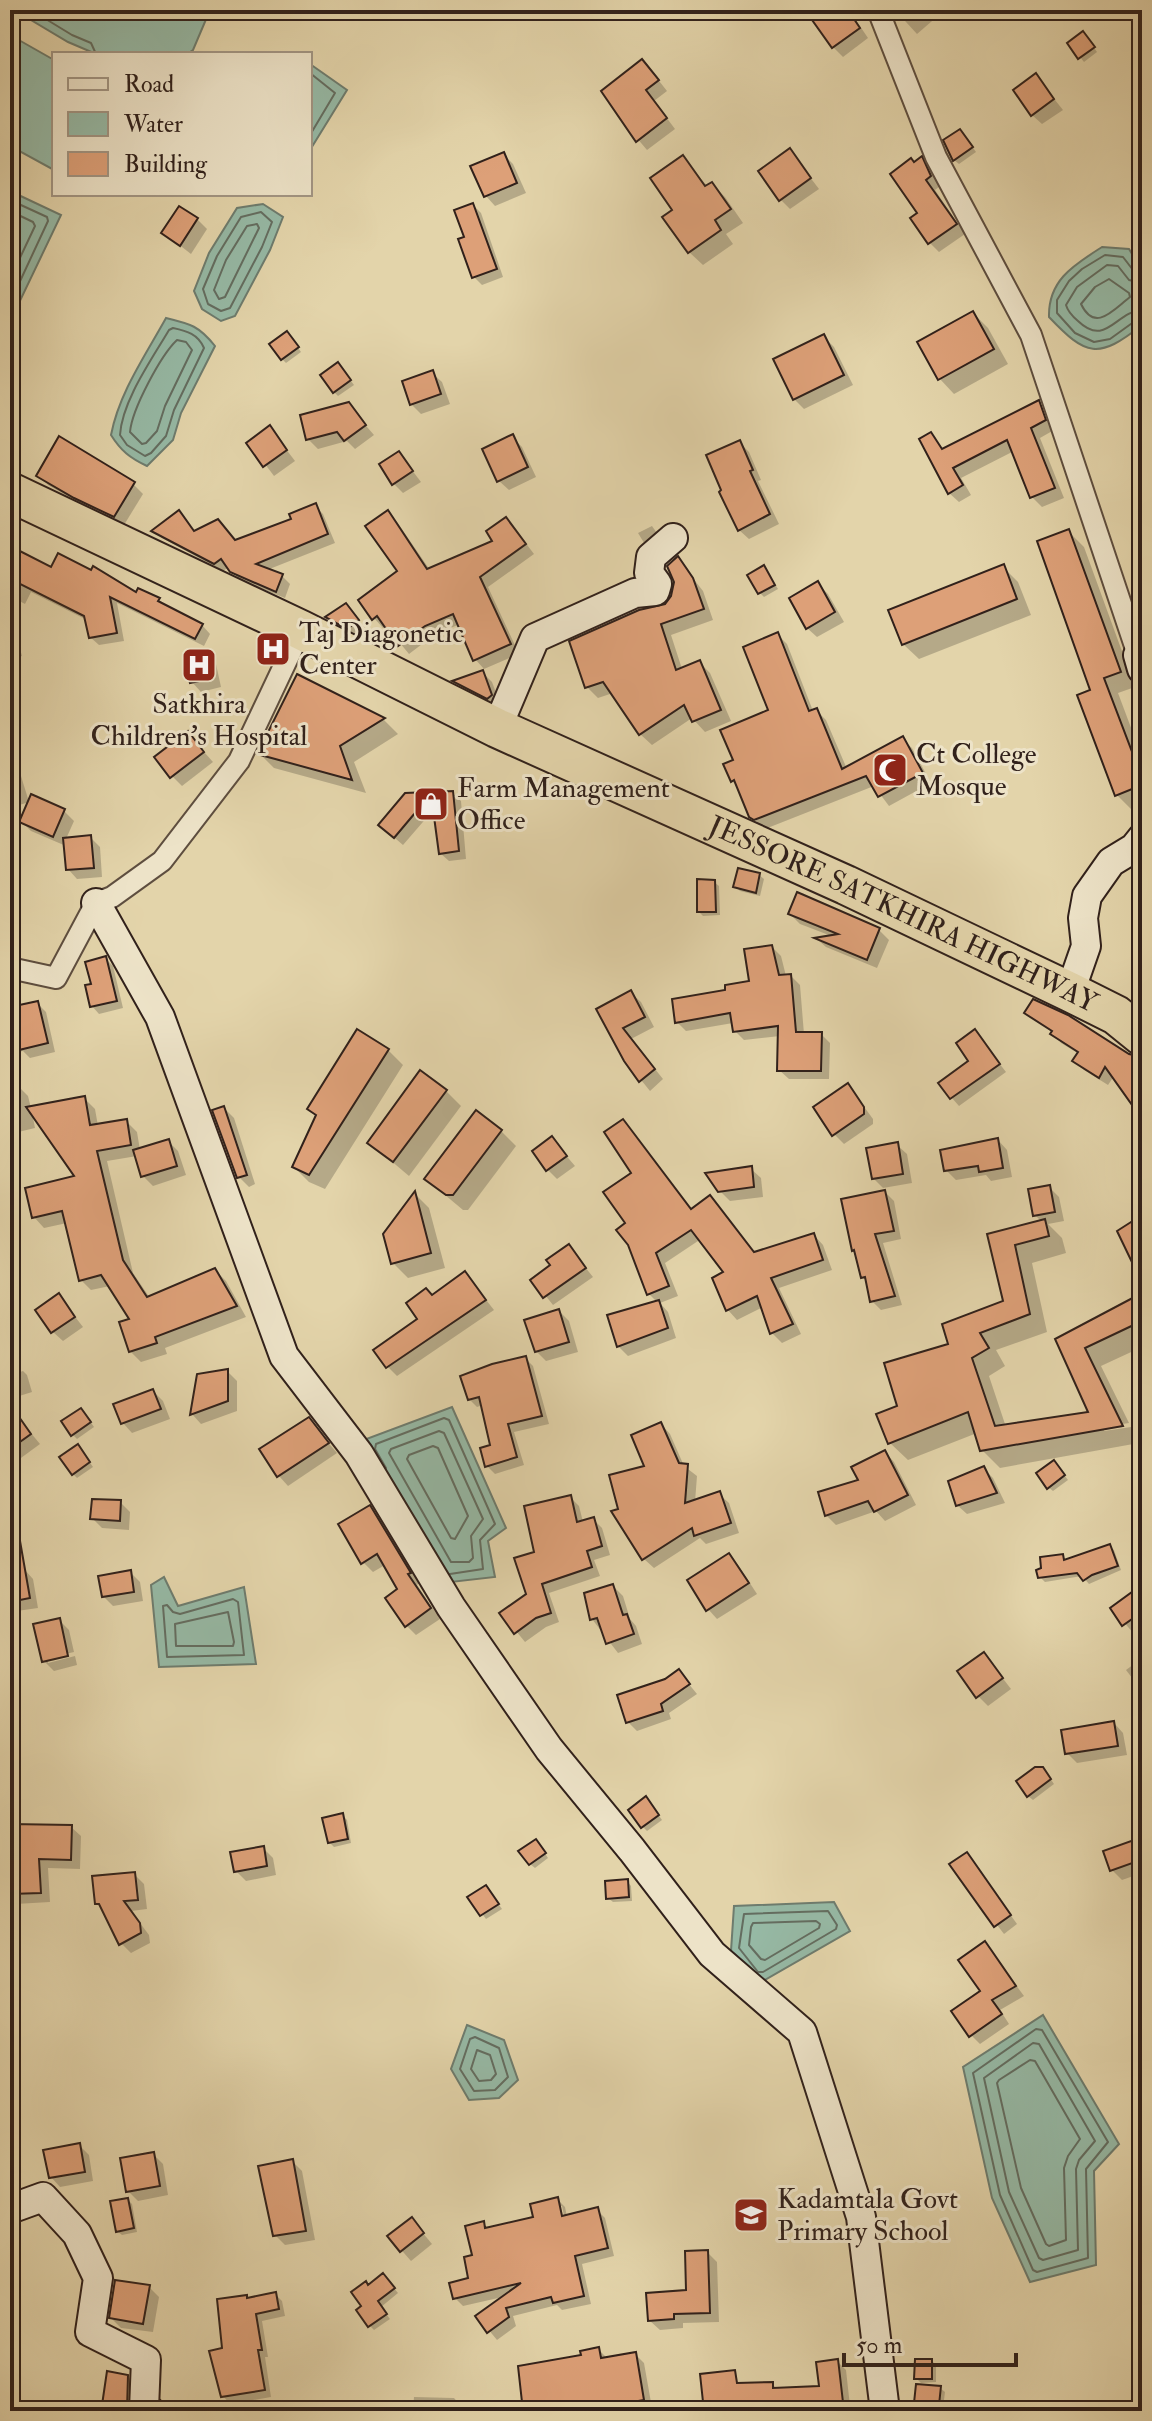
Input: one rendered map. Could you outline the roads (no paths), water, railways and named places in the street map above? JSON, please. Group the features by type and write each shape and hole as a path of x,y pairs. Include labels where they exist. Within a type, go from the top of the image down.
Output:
{"highway":[{"name":"JESSORE SATKHIRA HIGHWAY","path":"10,492 301,630 497,728 846,885 1133,1019"}],"street":[{"path":"878,10 936,157 1031,335 1141,659"},
{"path":"497,728 535,638 635,593 655,591 657,584 649,573 651,557 673,538"},
{"path":"10,968 56,978 96,903 112,897 162,861 239,761 301,630"},
{"path":"1070,992 1086,946 1083,918 1087,896 1111,862 1134,848 1142,838"},
{"path":"96,903 160,1017 284,1356 359,1454 451,1607 549,1749 712,1954 802,2032 861,2217 885,2411"},
{"path":"10,2209 43,2197 77,2234 98,2278 90,2332 146,2360 144,2409 150,2411"}],"water":[{"path":"21,10 210,10 190,52 91,52 26,17"},
{"path":"10,35 52,59 52,169 10,146"},
{"path":"312,65 347,90 312,147"},
{"path":"10,191 61,215 18,305 10,301"},
{"path":"263,204 283,217 270,250 235,316 221,321 202,309 194,291 209,253 237,208"},
{"path":"1102,247 1129,249 1142,270 1142,325 1114,344 1093,349 1073,340 1049,317 1050,304 1058,283 1065,275"},
{"path":"166,318 194,327 215,346 181,413 173,440 147,466 126,454 111,435 126,390"},
{"path":"452,1407 506,1528 488,1541 495,1577 442,1583 361,1441"},
{"path":"164,1577 178,1606 244,1587 256,1664 159,1667 151,1585"},
{"path":"834,1902 850,1931 758,1984 731,1951 734,1906"},
{"path":"1043,2015 1119,2144 1094,2171 1096,2265 1030,2282 992,2198 963,2067"},
{"path":"467,2025 504,2040 518,2080 499,2098 469,2100 451,2069"}],"place":[{"name":"Taj Diagonetic Center","path":"273,649"},
{"name":"Satkhira Children’s Hospital","path":"199,665"},
{"name":"Ct College Mosque","path":"890,770"},
{"name":"Farm Management Office","path":"431,804"},
{"name":"Kadamtala Govt Primary School","path":"751,2215"}]}
